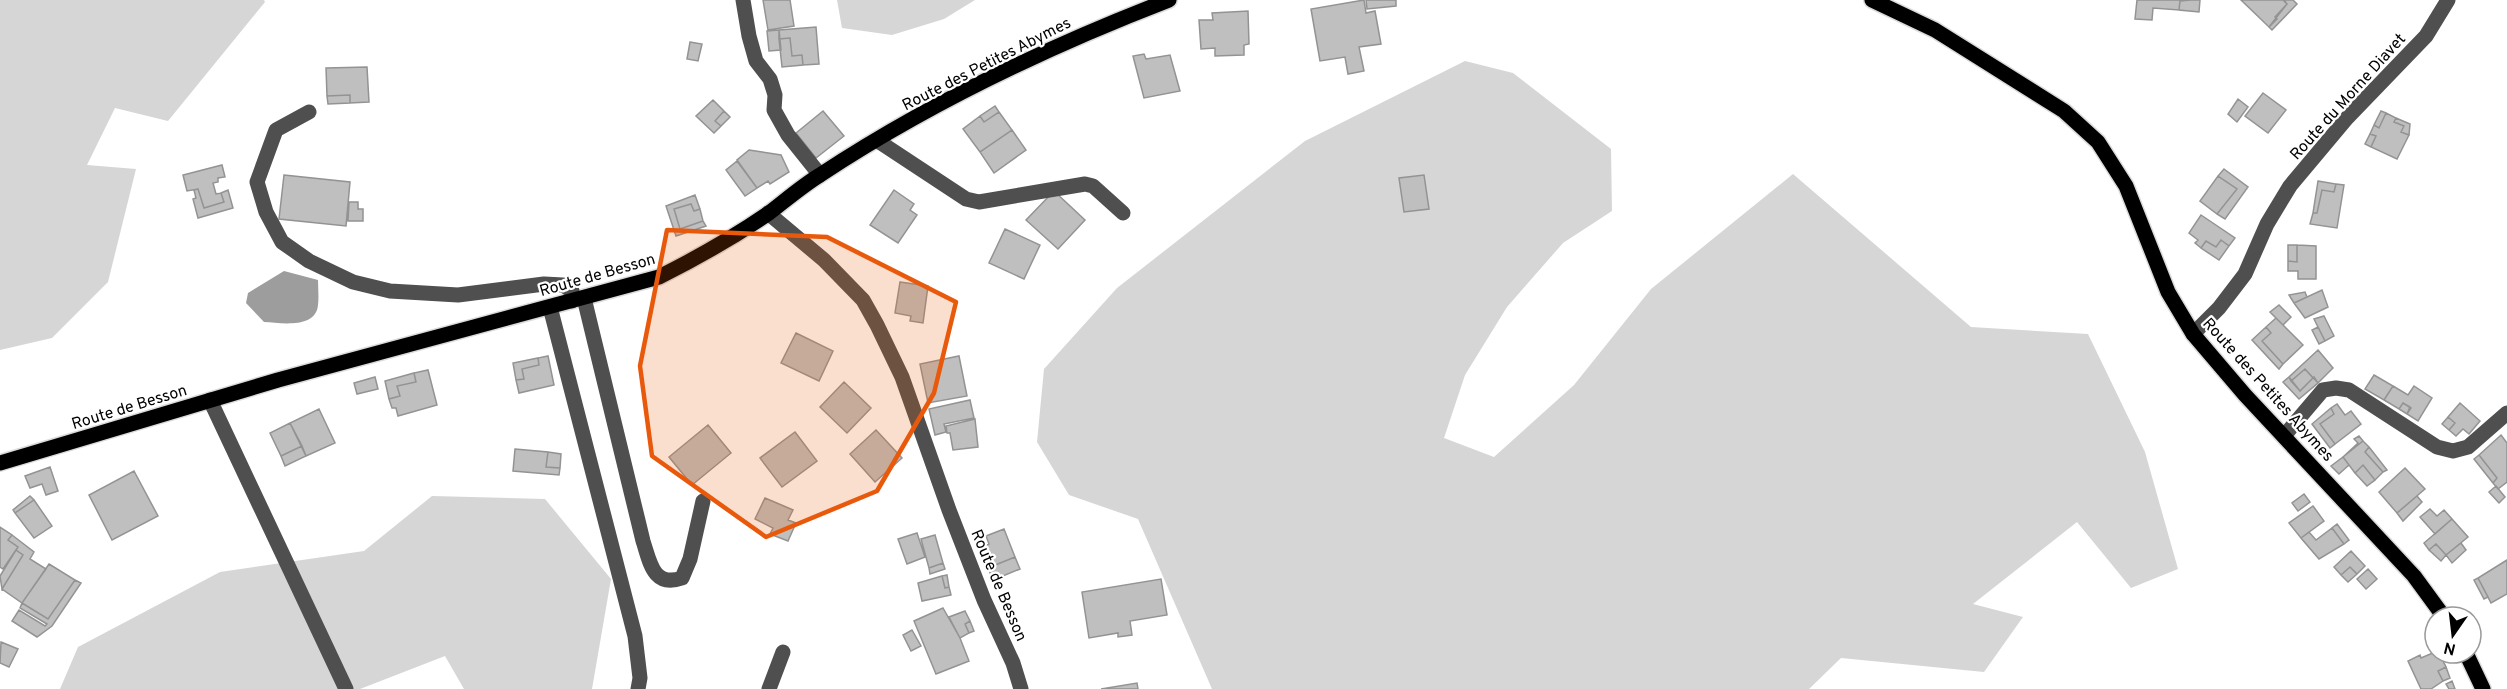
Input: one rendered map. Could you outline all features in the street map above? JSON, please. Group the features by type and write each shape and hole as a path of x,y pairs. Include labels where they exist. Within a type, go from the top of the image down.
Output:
{"main road":[{"name":"Route des Petites Abymes","path":"768,213 820,175 940,103 1050,49 1169,0"},
{"name":"Route des Petites Abymes","path":"1872,0 1935,30 2064,111 2098,142 2126,186 2168,292 2193,334 2414,576 2435,605"},
{"name":"Route de Besson","path":"0,463 210,400 659,277 702,255 768,213"},
{"path":"2472,665 2483,689"}],"street":[{"path":"743,0 756,61 770,79 775,95 774,110 788,135 820,175"},
{"name":"Route du Morne Diavet","path":"2193,334 2219,308 2245,274 2267,224 2290,186 2347,118 2426,36 2448,0"},
{"path":"309,112 276,130 257,182 266,212 282,242 309,261 353,282 390,291 458,295 544,284 563,285 572,291 578,300 643,541 655,573 663,580 672,581 682,578 690,559 703,501"},
{"path":"878,141 966,199 979,202 1085,183 1093,186 1123,213"},
{"name":"Route de Besson","path":"768,213 825,260 863,300 877,325 902,377 949,510 984,600 1014,663 1021,689"},
{"path":"550,307 635,636 640,678 638,689"},
{"path":"2284,436 2323,390 2336,388 2349,390 2437,447 2453,452 2468,447 2507,413"},
{"path":"210,400 346,689"},
{"path":"769,689 783,652"}],"highlighted area":[{"path":"667,230 827,237 956,302 934,393 877,491 766,537 652,456 640,366"}],"shaded area":[{"path":"0,0 264,0 265,2 168,121 115,108 87,165 136,169 108,282 52,338 0,350"},
{"path":"837,0 975,0 944,19 892,35 842,28"},
{"path":"1465,61 1513,73 1611,149 1612,211 1563,243 1507,307 1465,375 1444,438 1494,457 1574,385 1651,289 1793,174 1971,327 2088,334 2145,452 2178,569 2131,588 2077,522 1973,604 2023,617 1984,672 1841,658 1809,689 1212,689 1138,519 1069,495 1037,442 1044,369 1117,288 1305,141"},
{"path":"284,271 318,280 316,313 311,318 297,323 264,322 246,303 248,293"},
{"path":"432,496 545,499 611,579 592,689 464,689 445,656 360,689 60,689 78,647 220,572 364,551"}],"building":[{"path":"763,0 790,0 794,26 768,30"},
{"path":"1364,0 1366,13 1375,11 1381,44 1359,47 1364,71 1348,74 1345,57 1320,61 1311,9"},
{"path":"1366,0 1396,0 1396,6 1367,9"},
{"path":"2137,0 2191,0 2180,1 2179,10 2153,8 2152,20 2135,19"},
{"path":"2200,0 2199,12 2179,10 2180,1"},
{"path":"2241,0 2284,0 2287,4 2269,27"},
{"path":"2283,0 2293,0 2297,4 2272,30 2269,27 2287,4"},
{"path":"1248,11 1249,44 1244,45 1244,55 1215,56 1215,48 1201,49 1199,20 1213,20 1212,13"},
{"path":"816,27 819,64 803,65 802,55 792,56 790,38 779,39 779,30"},
{"path":"779,30 781,50 769,51 767,31"},
{"path":"790,38 792,56 802,55 803,65 782,67 779,39"},
{"path":"690,42 702,44 698,61 687,59"},
{"path":"1144,54 1146,59 1170,55 1180,91 1144,98 1133,56"},
{"path":"367,67 369,102 350,103 350,95 327,96 326,68"},
{"path":"2263,93 2286,110 2268,133 2245,116"},
{"path":"350,95 350,103 328,104 327,96"},
{"path":"2238,99 2248,107 2237,122 2228,114"},
{"path":"713,100 724,111 715,121 721,126 714,133 696,116"},
{"path":"995,106 999,112 984,122 980,116"},
{"path":"724,111 730,117 721,126 715,121"},
{"path":"823,111 844,136 816,158 796,133"},
{"path":"2381,111 2386,113 2379,128 2374,125"},
{"path":"999,112 1012,130 980,152 963,129 980,116 984,122"},
{"path":"2386,113 2396,118 2394,122 2404,126 2401,132 2409,135 2397,159 2371,147 2376,136 2370,134 2374,125 2379,128"},
{"path":"2396,118 2410,124 2409,135 2401,132 2404,126 2394,122"},
{"path":"1012,130 1026,150 994,173 980,152"},
{"path":"2370,134 2376,136 2371,147 2365,144"},
{"path":"749,150 781,155 789,172 770,184 768,181 757,188 737,160"},
{"path":"737,161 757,188 745,196 726,170"},
{"path":"222,165 225,177 218,178 218,182 213,183 216,194 221,193 224,202 204,208 198,189 187,191 183,175"},
{"path":"2224,169 2248,187 2225,219 2217,214 2237,189 2218,176"},
{"path":"284,175 350,182 346,226 279,219"},
{"path":"1424,175 1429,209 1404,212 1399,178"},
{"path":"2218,176 2237,189 2217,214 2200,201"},
{"path":"2318,181 2336,184 2334,192 2322,190 2317,213 2313,213"},
{"path":"2336,184 2344,185 2337,228 2310,224 2313,213 2317,213 2322,190 2334,192"},
{"path":"198,189 204,208 224,202 221,193 228,190 233,208 198,218 193,199 196,198 194,190"},
{"path":"894,190 914,204 910,210 917,215 898,243 870,225"},
{"path":"1054,191 1085,220 1058,249 1026,220"},
{"path":"695,195 700,209 694,211 691,204 674,209 680,229 703,221 706,226 676,236 666,206"},
{"path":"349,202 358,202 358,209 363,209 363,221 348,221"},
{"path":"691,204 694,211 700,209 703,221 680,229 674,209"},
{"path":"2201,215 2235,238 2229,246 2221,240 2216,247 2206,241 2201,248 2195,243 2198,240 2189,233"},
{"path":"1005,229 1040,245 1024,279 989,263"},
{"path":"2221,240 2229,246 2219,260 2201,248 2206,241 2216,247"},
{"path":"2288,245 2297,245 2297,262 2288,261"},
{"path":"2297,245 2316,246 2316,279 2298,279 2298,271 2288,271 2288,261 2297,262"},
{"path":"900,282 928,286 923,323 910,321 911,316 895,313"},
{"path":"2322,290 2328,307 2305,318 2294,303"},
{"path":"2305,292 2307,297 2294,303 2289,295"},
{"path":"2279,305 2291,317 2283,325 2270,312"},
{"path":"2324,316 2334,336 2325,341 2314,319"},
{"path":"2276,318 2303,345 2283,364 2262,341 2271,333 2266,327"},
{"path":"2266,327 2271,333 2262,341 2283,364 2279,369 2252,340"},
{"path":"2318,327 2325,341 2319,344 2312,330"},
{"path":"796,333 833,351 819,381 781,363"},
{"path":"2318,350 2333,368 2318,383 2305,369 2291,381 2289,377"},
{"path":"548,356 554,385 519,393 516,380 524,379 522,369 539,365 538,358"},
{"path":"959,356 967,396 928,403 920,364"},
{"path":"538,358 539,365 522,369 524,379 516,380 513,363"},
{"path":"2305,369 2313,378 2300,391 2291,381"},
{"path":"428,370 437,405 398,416 396,408 392,408 389,399 400,396 397,386 416,382 414,373"},
{"path":"414,373 416,382 397,386 400,396 389,399 385,381"},
{"path":"2374,375 2393,386 2384,400 2365,389"},
{"path":"375,377 378,389 357,394 354,383"},
{"path":"2289,377 2300,391 2314,377 2318,383 2299,399 2283,382"},
{"path":"844,382 871,408 847,433 820,407"},
{"path":"2393,386 2408,395 2414,386 2432,398 2418,421 2407,414 2410,407 2403,403 2399,409 2384,400"},
{"path":"970,400 974,418 944,424 946,432 935,435 929,409"},
{"path":"2403,403 2411,408 2407,414 2399,409"},
{"path":"2460,403 2480,421 2469,434 2463,429 2456,436 2449,430 2455,423 2448,417"},
{"path":"2337,404 2345,415 2351,411 2361,424 2335,444 2320,424 2334,414 2331,408"},
{"path":"2331,408 2334,414 2320,424 2335,444 2330,448 2312,424"},
{"path":"319,409 335,443 306,456 290,423"},
{"path":"2448,417 2455,423 2449,430 2442,424"},
{"path":"975,419 978,447 953,450 950,433 947,433 946,426"},
{"path":"290,423 302,446 281,456 270,433"},
{"path":"708,425 731,453 692,485 669,457"},
{"path":"876,430 902,458 875,482 850,454"},
{"path":"795,432 817,461 782,487 760,458"},
{"path":"2501,435 2507,443 2507,482 2498,489 2493,483 2497,478 2479,455"},
{"path":"2359,436 2363,441 2343,457 2358,443 2354,439"},
{"path":"2363,441 2369,447 2365,452 2383,472 2375,480 2363,465 2355,473 2343,457"},
{"path":"302,446 306,456 285,466 281,456"},
{"path":"2369,447 2387,470 2383,472 2365,452"},
{"path":"515,449 548,452 546,467 560,468 559,475 513,471"},
{"path":"548,452 561,454 560,468 546,467"},
{"path":"2479,455 2497,478 2493,483 2474,459"},
{"path":"2343,457 2349,465 2339,474 2331,466"},
{"path":"2363,465 2375,480 2367,486 2355,473"},
{"path":"50,467 58,491 46,495 42,484 30,488 25,476"},
{"path":"2405,468 2425,489 2397,513 2379,492"},
{"path":"134,471 158,516 112,540 89,495"},
{"path":"2496,486 2505,497 2499,503 2489,492"},
{"path":"2304,494 2310,502 2298,511 2292,503"},
{"path":"30,496 34,500 15,513 13,510"},
{"path":"2417,496 2422,502 2403,521 2397,513"},
{"path":"765,498 793,510 788,520 796,523 788,541 770,534 773,528 755,519"},
{"path":"34,500 52,526 34,538 15,513"},
{"path":"2313,506 2324,521 2301,538 2289,523"},
{"path":"2430,509 2437,516 2444,510 2452,519 2435,534 2420,517"},
{"path":"2452,519 2468,537 2446,555 2436,544 2429,550 2424,543"},
{"path":"2337,524 2349,540 2344,544 2332,528"},
{"path":"0,527 12,535 8,540 18,547 3,569 0,567"},
{"path":"2332,528 2344,544 2319,559 2301,538 2309,532 2316,540"},
{"path":"1004,529 1015,557 988,568 980,547 989,544 986,536"},
{"path":"917,533 925,557 907,564 898,539"},
{"path":"12,535 34,552 30,559 46,569 22,603 2,589 23,555 16,550 18,547 8,540"},
{"path":"935,535 943,563 929,568 921,539"},
{"path":"2461,543 2466,550 2452,563 2446,555"},
{"path":"2436,544 2446,555 2441,561 2429,550"},
{"path":"16,550 23,555 2,589 0,576"},
{"path":"2351,551 2365,566 2357,574 2350,567 2341,575 2334,567"},
{"path":"1015,557 1020,569 993,580 988,568"},
{"path":"2507,560 2507,594 2491,603 2478,578"},
{"path":"943,563 945,569 930,574 929,568"},
{"path":"49,564 75,580 48,619 22,603"},
{"path":"2350,567 2357,574 2348,582 2341,575"},
{"path":"2368,569 2377,579 2366,589 2357,579"},
{"path":"947,575 949,587 945,588 942,576"},
{"path":"942,576 945,588 949,587 951,595 922,601 918,583"},
{"path":"2478,578 2488,597 2484,599 2474,580"},
{"path":"1161,579 1167,615 1130,621 1132,635 1118,637 1118,633 1089,638 1082,592"},
{"path":"75,580 81,583 52,626 37,637 12,621 19,610 45,626 47,624 20,608 22,603 48,619"},
{"path":"943,608 960,638 969,661 936,674 914,621"},
{"path":"965,611 970,621 965,624 969,633 960,638 949,617"},
{"path":"970,621 974,631 969,633 965,624"},
{"path":"912,630 921,646 911,651 903,635"},
{"path":"1,642 18,649 9,667 0,663"},
{"path":"2420,655 2421,658 2423,657 2423,665 2445,665 2446,667 2438,671 2443,681 2431,689 2421,689 2408,661"},
{"path":"2446,667 2450,678 2443,681 2438,671"},
{"path":"2452,681 2455,689 2449,689 2446,684"},
{"path":"1137,683 1138,689 1101,689"}]}
